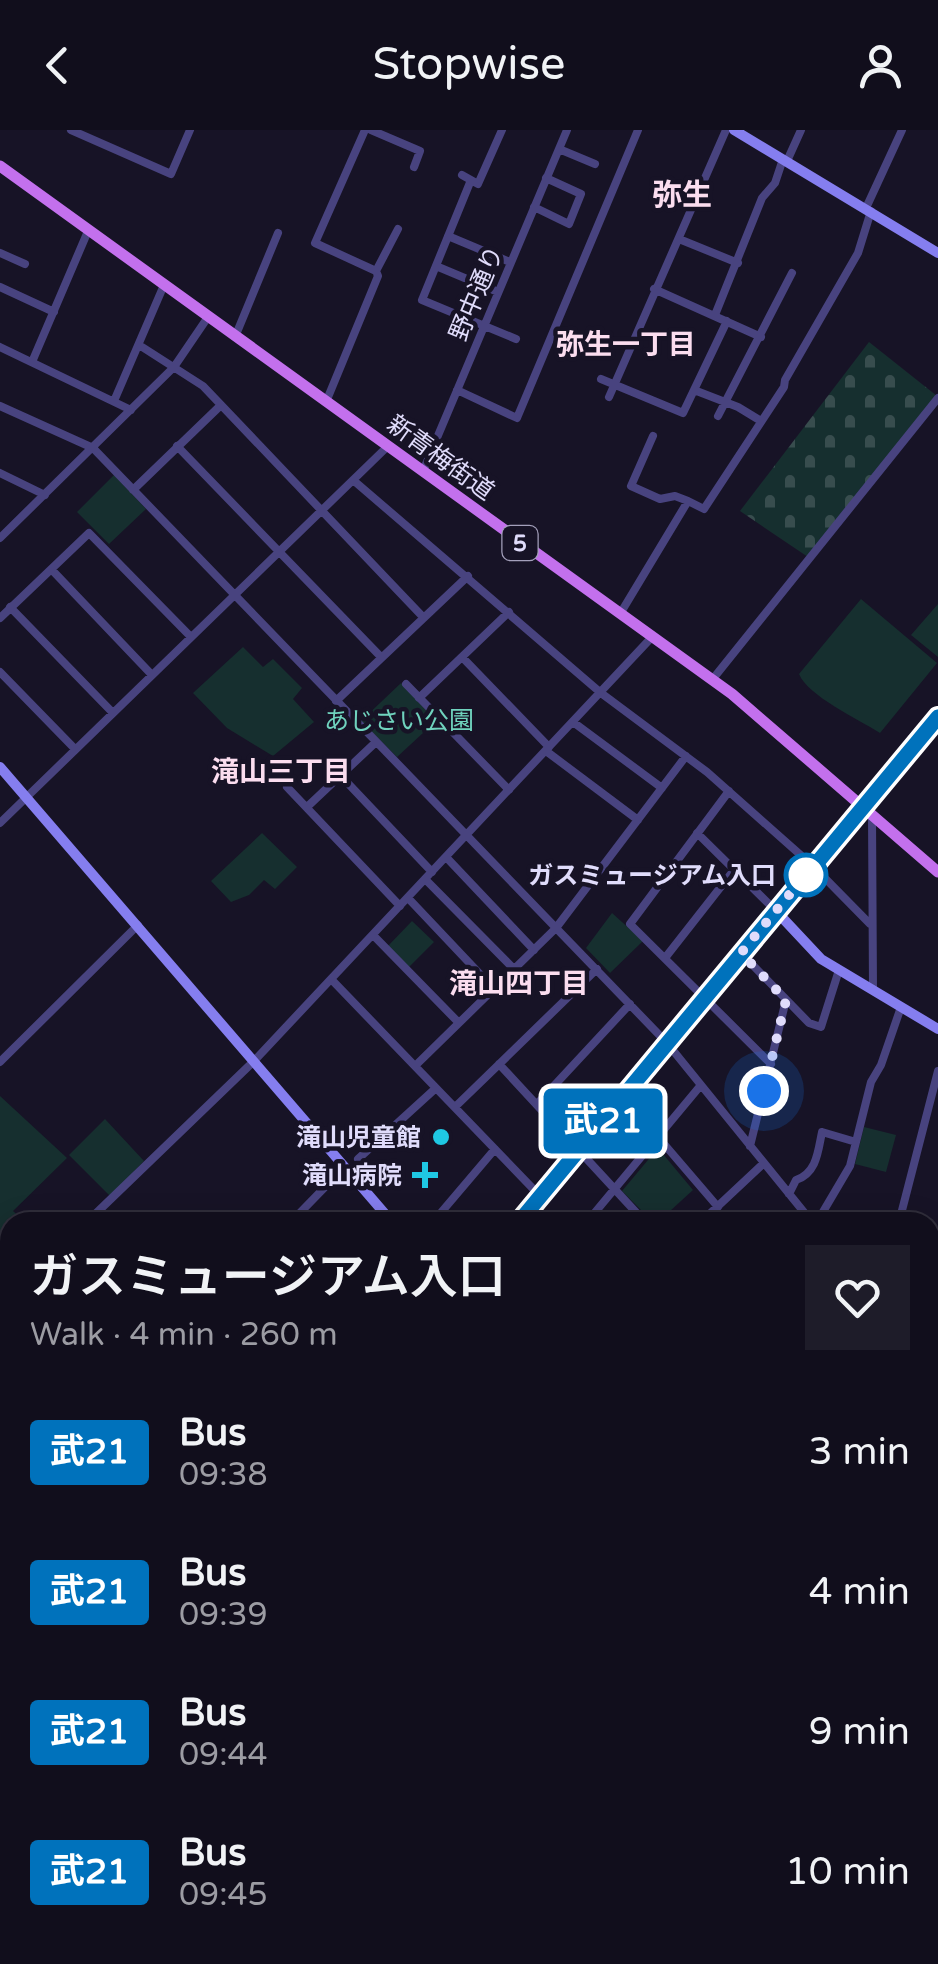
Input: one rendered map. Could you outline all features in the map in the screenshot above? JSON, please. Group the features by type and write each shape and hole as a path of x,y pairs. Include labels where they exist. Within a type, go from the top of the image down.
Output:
{"main road":[{"name":"新青梅街道","path":"0,166 712,680 938,872"},
{"path":"527,1212 813,866 868,811"}],"street":[{"path":"71,130 171,174 190,130"},
{"path":"376,271 316,242 368,130 420,152 414,167"},
{"path":"502,130 478,184 466,178 422,300 516,339"},
{"name":"野中通り","path":"422,471 566,130"},
{"path":"458,390 517,418 638,130"},
{"path":"609,396 654,289 665,274 678,239 734,130 938,253"},
{"path":"715,316 762,198 774,183 800,130"},
{"path":"652,436 631,486 660,499 675,496 704,509 784,388 858,253 869,209 902,130"},
{"path":"559,148 594,164"},
{"path":"534,207 569,224 581,194 546,178"},
{"path":"326,402 378,276 376,271 398,229"},
{"path":"32,362 88,231"},
{"path":"235,337 278,233"},
{"path":"448,236 510,262"},
{"path":"678,239 738,263"},
{"path":"0,253 25,264"},
{"path":"436,266 498,292"},
{"path":"718,416 792,273"},
{"path":"114,402 164,286"},
{"path":"0,287 54,312"},
{"path":"654,289 761,337"},
{"path":"1,536 174,367 208,317"},
{"path":"601,379 683,413 726,321"},
{"path":"140,346 202,386 424,618"},
{"path":"0,347 131,410"},
{"path":"694,390 761,421"},
{"path":"712,680 938,398"},
{"path":"0,406 93,448 667,1043 806,1212"},
{"path":"133,490 220,406"},
{"path":"177,446 381,657"},
{"path":"0,823 388,446"},
{"path":"0,473 44,494"},
{"path":"353,480 601,693 729,791 813,866 870,924"},
{"path":"620,614 688,501"},
{"path":"0,618 88,533 191,638"},
{"path":"52,570 152,675"},
{"path":"336,702 468,576"},
{"path":"10,607 113,713"},
{"path":"420,698 508,612"},
{"path":"97,1212 254,1060 652,636"},
{"path":"462,657 548,749 638,820"},
{"path":"0,672 74,749"},
{"path":"406,684 508,790"},
{"path":"872,990 868,811 938,717"},
{"path":"573,722 662,788"},
{"path":"307,807 376,742"},
{"path":"415,1066 556,928 686,756"},
{"path":"0,767 383,1212"},
{"path":"341,776 514,969"},
{"path":"287,787 400,906"},
{"path":"729,791 630,924 770,1064"},
{"path":"697,833 821,959 938,1029"},
{"path":"446,857 534,950"},
{"path":"665,958 734,870"},
{"path":"408,898 494,989"},
{"path":"0,1062 138,925"},
{"path":"373,934 459,1023"},
{"path":"741,953 809,1023 821,1027 839,970"},
{"path":"455,1108 597,969"},
{"path":"331,979 540,1197"},
{"path":"750,1146 786,1000"},
{"path":"538,1103 630,1004"},
{"path":"821,1212 850,1166 871,1082 901,1007"},
{"path":"499,1064 636,1212"},
{"path":"902,1212 938,1071"},
{"path":"596,1212 701,1084"},
{"path":"358,1159 436,1088"},
{"path":"789,1194 796,1180 806,1176 815,1164 822,1132 856,1142"},
{"path":"658,1137 718,1207"},
{"path":"441,1212 495,1149"},
{"path":"712,1212 764,1162"},
{"path":"301,1212 327,1185"}],"green space":[{"path":"869,342 937,396 808,557 740,511"},
{"path":"114,475 146,509 109,544 77,512"},
{"path":"861,599 937,663 880,733 812,691 799,674"},
{"path":"938,604 938,657 911,635"},
{"path":"243,647 263,667 273,659 302,688 293,699 314,722 273,756 227,728 193,693"},
{"name":"あじさい公園","path":"401,683 436,721 397,757 361,721"},
{"path":"262,833 297,867 275,889 264,880 249,895 231,902 211,881"},
{"path":"612,913 643,941 610,973 586,948"},
{"path":"412,921 434,942 409,967 388,946"},
{"path":"0,1096 67,1158 14,1212 0,1212"},
{"path":"105,1119 144,1161 110,1196 69,1155"},
{"path":"864,1127 896,1135 886,1172 855,1164"},
{"path":"658,1148 693,1190 669,1212 643,1212 622,1191"}],"bus line":[{"name":"武21","path":"527,1212 938,717"}],"place":[{"name":"ガスミュージアム入口","path":"806,875"},
{"name":"滝山児童館","path":"441,1137"},
{"name":"滝山病院","path":"425,1175"}],"district":[{"name":"弥生","path":"682,195"},
{"name":"弥生一丁目","path":"626,344"},
{"name":"滝山三丁目","path":"281,771"},
{"name":"滝山四丁目","path":"519,983"}],"route":[{"path":"764,1091 786,1000 741,953 813,866 806,875"}]}
